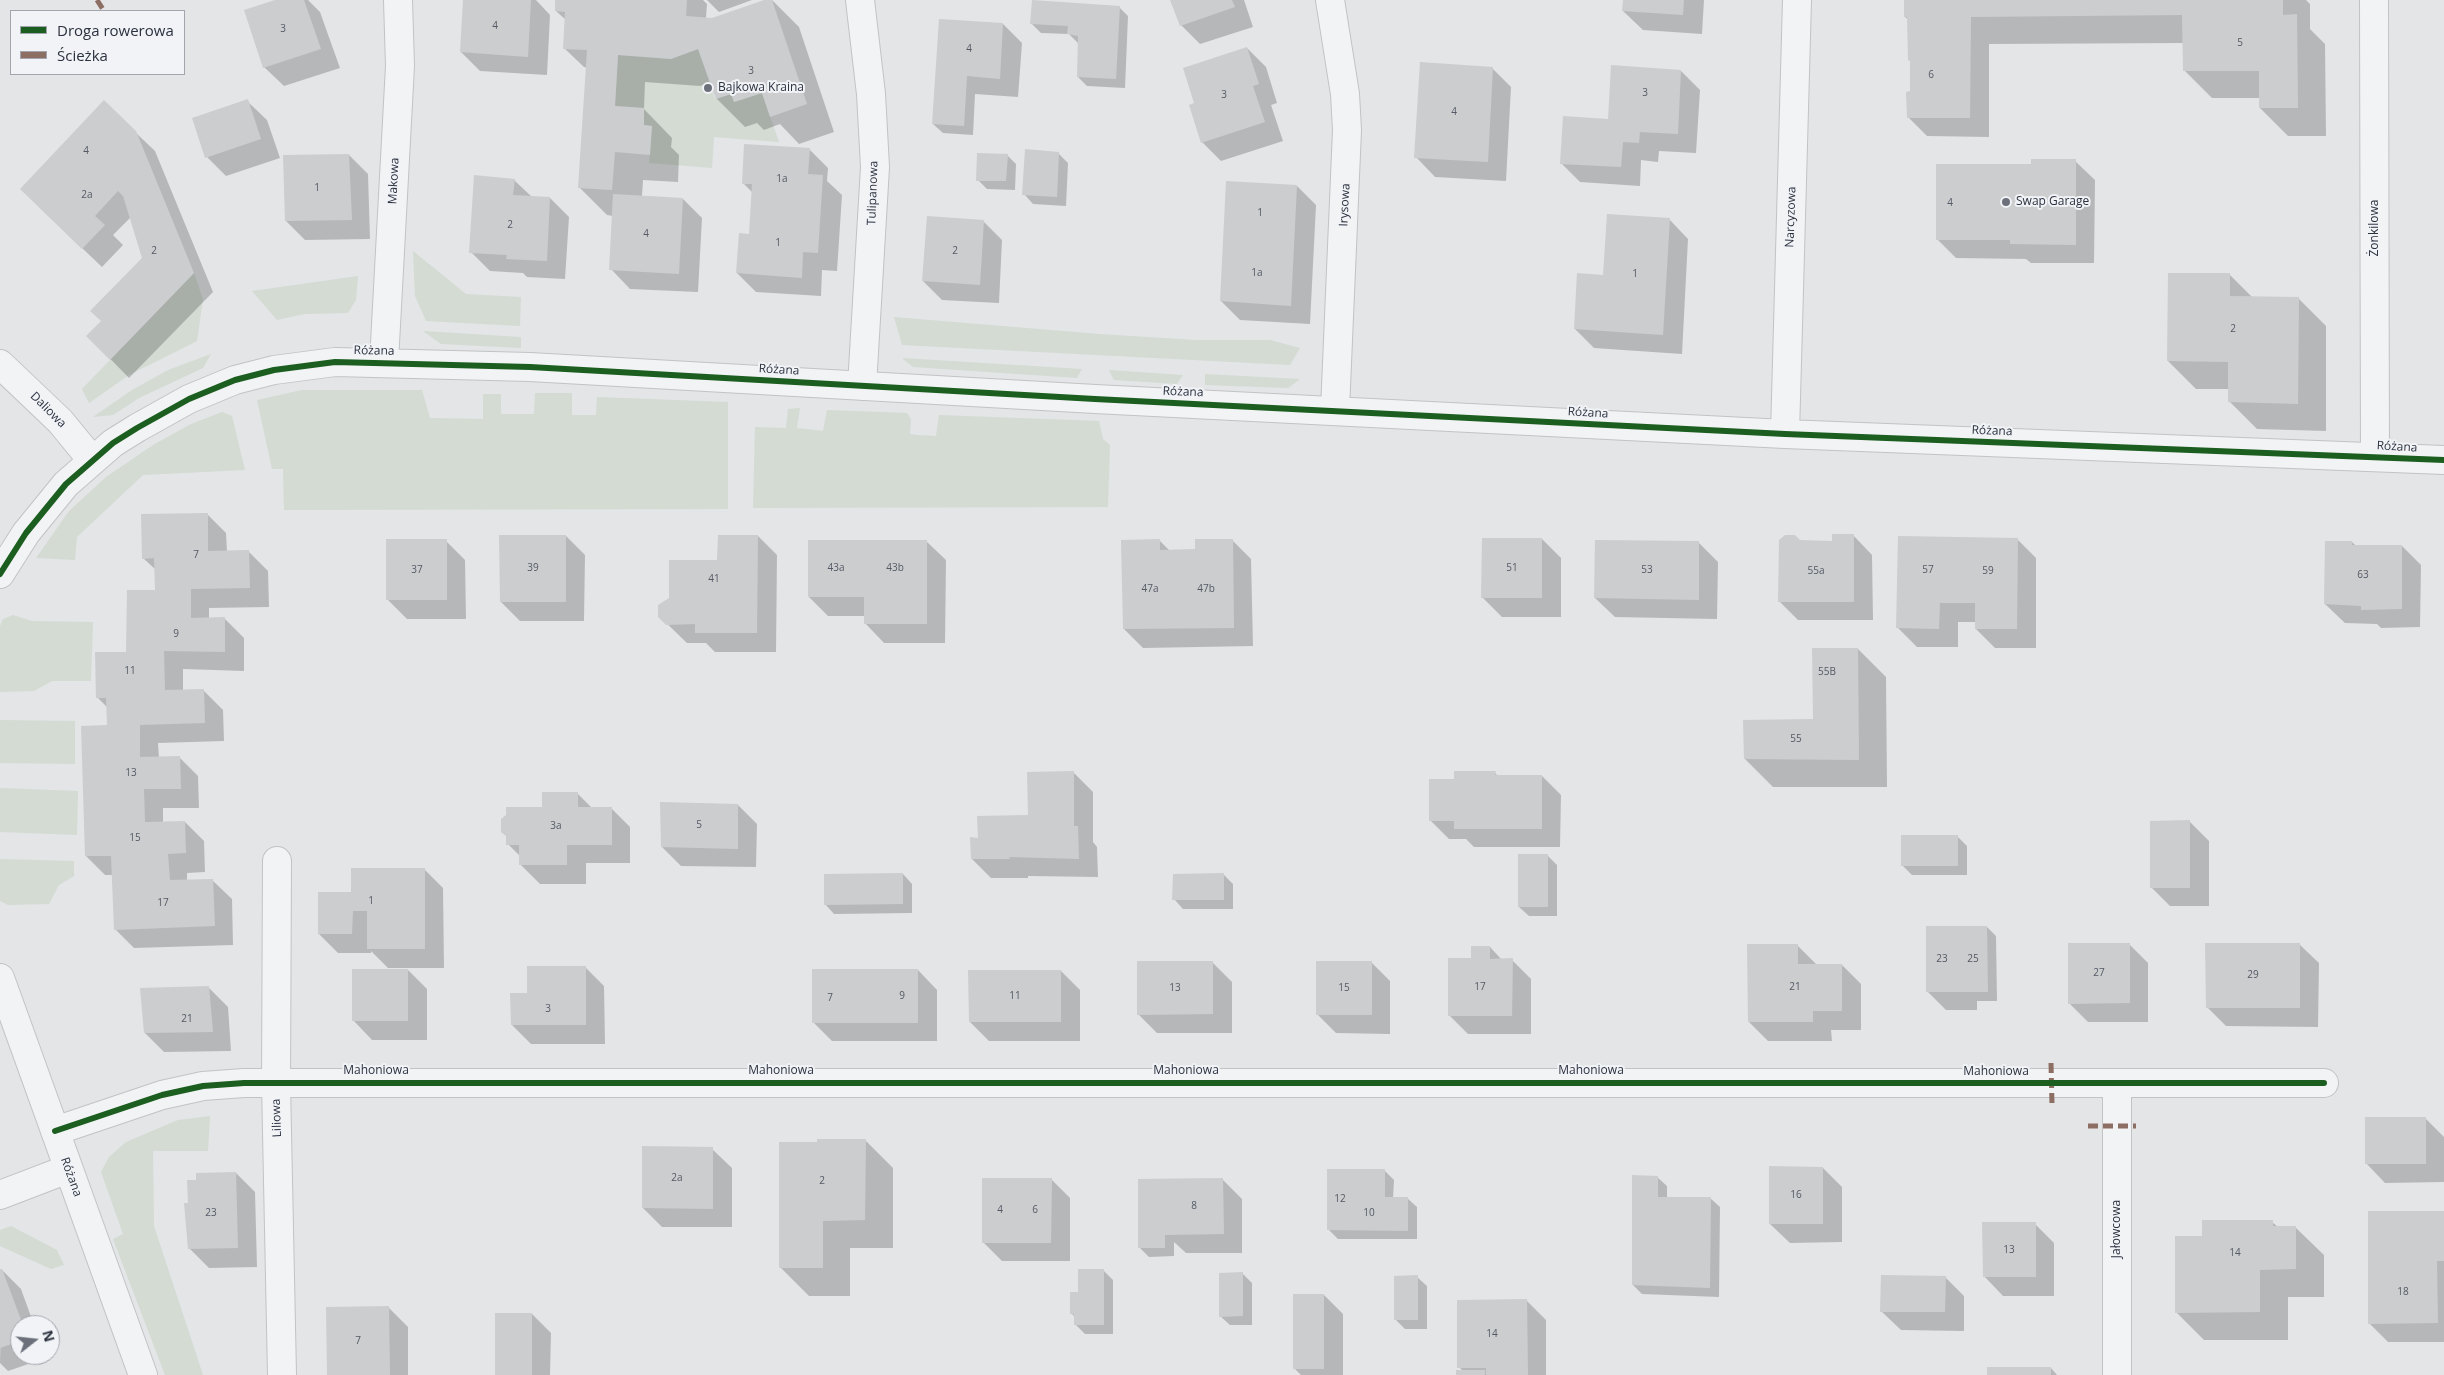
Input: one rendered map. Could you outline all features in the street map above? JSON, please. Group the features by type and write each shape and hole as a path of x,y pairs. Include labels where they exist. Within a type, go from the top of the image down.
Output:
{"street":[{"name":"Makowa","path":"384,362 400,66 398,0"},
{"name":"Tulipanowa","path":"860,0 871,94 875,167 862,386"},
{"name":"Irysowa","path":"1330,0 1340,57 1347,130 1334,410"},
{"name":"Narcyzowa","path":"1785,434 1797,0"},
{"name":"Żonkilowa","path":"2374,0 2375,457"},
{"name":"Różana","path":"0,574 26,533 45,508 66,484 113,443 162,413 197,395 235,380 304,365 384,362 530,367 1785,434 2444,460"},
{"name":"Daliowa","path":"0,364 60,421 92,460"},
{"name":"Liliowa","path":"276,861 276,1083 282,1375"},
{"name":"Różana","path":"0,978 143,1375"},
{"name":"Jałowcowa","path":"2117,1083 2117,1375"},
{"name":"Mahoniowa","path":"55,1131 153,1097 184,1089 222,1084 2324,1083"},
{"path":"0,1195 68,1169"}],"shaded area":[{"path":"698,49 715,99 731,94 735,102 762,93 779,142 714,137 712,168 649,163 652,126 644,125 644,108 615,106 618,55 671,59"},
{"path":"413,251 466,294 521,297 520,326 426,321 415,296"},
{"path":"194,273 203,299 197,341 129,375 89,403 82,389"},
{"path":"358,276 356,300 348,313 304,314 277,320 252,291"},
{"path":"894,317 1196,340 1270,340 1300,348 1290,365 902,345"},
{"path":"423,331 521,337 521,348 441,344"},
{"path":"211,354 203,368 139,398 113,415 93,417 132,390 168,370"},
{"path":"902,358 1082,369 1077,378 913,367"},
{"path":"1109,370 1183,375 1177,384 1114,380"},
{"path":"1205,374 1300,379 1288,388 1205,385"},
{"path":"302,390 422,390 430,418 483,419 483,394 501,394 501,414 534,414 535,393 572,393 572,415 596,415 597,397 728,402 728,509 284,510 283,469 272,469 257,400"},
{"path":"800,408 797,428 823,431 827,410 907,413 911,419 910,434 936,436 939,415 1099,421 1103,439 1110,445 1108,507 753,508 755,427 786,428 788,409"},
{"path":"222,412 232,416 245,470 143,475 77,537 75,560 36,558 69,511 106,477 153,445 191,424"},
{"path":"13,615 32,621 93,622 91,681 52,681 34,691 0,692 0,626 3,619"},
{"path":"0,720 75,721 75,764 0,763"},
{"path":"0,788 78,791 77,835 0,832"},
{"path":"0,859 74,861 74,876 59,885 49,904 8,905 0,901"},
{"path":"210,1116 208,1151 153,1151 154,1226 203,1375 165,1375 113,1239 123,1234 101,1172 109,1157 126,1142 178,1120"},
{"path":"11,1226 57,1250 64,1265 51,1269 0,1246 0,1230"}],"building":[{"path":"275,0 304,0 321,49 263,68 244,10"},
{"path":"463,0 531,0 528,57 460,52"},
{"path":"555,0 687,0 686,16 712,18 764,0 772,0 807,104 770,117 762,93 734,102 731,94 716,99 698,49 671,59 618,55 615,106 644,108 644,125 652,126 650,155 615,152 612,190 578,188 587,50 563,49 565,12 555,11"},
{"path":"1032,0 1120,6 1116,79 1077,77 1078,36 1067,34 1068,26 1030,24"},
{"path":"1170,0 1232,0 1235,7 1180,26"},
{"path":"1623,0 1684,0 1683,15 1622,11"},
{"path":"1904,0 2283,0 2283,15 2297,14 2298,108 2259,108 2259,71 2183,71 2182,15 1971,17 1970,118 1907,118 1906,92 1910,91 1910,61 1908,60 1907,17 1904,17"},
{"path":"939,19 1003,23 1000,79 967,76 964,126 932,124"},
{"path":"1247,47 1259,84 1253,86 1265,122 1201,143 1189,105 1194,103 1183,68"},
{"path":"1420,62 1493,67 1488,162 1414,158"},
{"path":"1611,65 1681,70 1678,134 1640,132 1639,143 1623,142 1621,167 1560,164 1563,116 1608,119"},
{"path":"248,99 261,139 205,158 192,118"},
{"path":"104,100 136,131 194,273 110,360 86,336 101,321 90,311 142,258 123,196 118,191 95,216 105,225 82,249 20,189"},
{"path":"744,144 810,148 808,174 823,175 818,253 803,252 802,278 736,273 739,233 749,234 752,184 742,184"},
{"path":"1025,149 1059,152 1057,197 1022,195"},
{"path":"977,153 1008,154 1006,181 976,181"},
{"path":"349,154 352,220 285,221 283,155"},
{"name":"Swap Garage","path":"2031,159 2076,159 2076,245 2010,244 2010,240 1936,240 1936,164 2031,164"},
{"path":"474,175 515,179 513,195 550,197 547,261 506,259 507,255 469,253"},
{"path":"1226,181 1297,185 1291,306 1220,301"},
{"path":"613,194 683,198 679,274 609,270"},
{"path":"1607,214 1670,218 1663,335 1574,329 1577,273 1603,275"},
{"path":"927,216 984,220 980,285 922,281"},
{"path":"2168,273 2230,273 2230,296 2299,297 2298,404 2228,402 2228,362 2167,361"},
{"path":"208,513 208,551 249,550 250,588 191,589 191,618 225,617 225,652 164,651 165,690 204,689 205,723 140,725 140,757 180,756 181,789 144,789 145,822 185,821 186,853 168,854 170,880 213,879 215,926 114,930 111,856 85,856 81,726 107,725 106,698 96,698 95,652 126,652 127,590 155,590 154,558 142,559 141,514"},
{"path":"1832,534 1854,534 1854,602 1778,602 1779,540 1785,535 1795,535 1800,540 1832,541"},
{"path":"499,535 566,535 566,602 500,602"},
{"path":"718,535 758,535 757,633 695,633 695,624 666,625 658,617 658,605 669,598 669,560 717,560"},
{"path":"1898,536 2018,538 2017,629 1975,629 1975,603 1940,603 1939,629 1896,628"},
{"path":"1482,538 1542,538 1542,598 1481,598"},
{"path":"386,539 447,539 447,600 386,600"},
{"path":"1160,539 1160,550 1195,549 1195,539 1233,539 1234,628 1123,629 1121,540"},
{"path":"808,540 927,540 927,624 864,624 864,597 808,597"},
{"path":"1595,540 1699,541 1699,600 1594,598"},
{"path":"2325,541 2352,541 2352,545 2402,545 2402,609 2361,610 2361,606 2324,604"},
{"path":"1812,648 1858,648 1859,760 1744,759 1743,720 1813,719"},
{"path":"1074,771 1074,826 1078,826 1079,859 1009,857 1010,859 971,859 970,837 978,838 977,816 1028,815 1027,772"},
{"path":"1454,771 1496,771 1495,775 1542,775 1542,829 1454,829 1454,821 1429,821 1429,779 1454,779"},
{"path":"542,792 578,792 578,807 612,807 612,845 567,845 567,865 519,865 519,845 506,845 506,836 501,832 501,819 506,815 506,807 542,807"},
{"path":"660,802 738,804 738,849 661,847"},
{"path":"2190,820 2190,888 2150,888 2150,821"},
{"path":"1901,835 1958,835 1958,866 1901,866"},
{"path":"1518,854 1548,854 1548,907 1518,907"},
{"path":"351,868 425,868 425,949 367,949 367,911 353,911 352,934 318,934 318,892 351,892"},
{"path":"903,873 903,904 824,905 824,874"},
{"path":"1224,873 1224,900 1172,900 1173,874"},
{"path":"1926,926 1987,926 1988,992 1926,992"},
{"path":"2068,943 2130,943 2130,1003 2068,1004"},
{"path":"2205,943 2300,943 2300,1008 2206,1008"},
{"path":"1747,944 1798,944 1798,964 1842,964 1842,1011 1813,1011 1813,1022 1748,1022"},
{"path":"1471,946 1490,946 1490,959 1513,958 1512,1016 1448,1016 1448,958 1471,958"},
{"path":"1137,961 1213,961 1213,1014 1137,1015"},
{"path":"1316,961 1372,961 1372,1015 1316,1015"},
{"path":"527,966 586,966 586,1025 511,1025 510,993 527,993"},
{"path":"352,969 408,969 408,1021 352,1021"},
{"path":"812,969 918,969 918,1023 812,1023"},
{"path":"968,970 1061,970 1061,1022 969,1022"},
{"path":"209,986 213,1032 144,1033 140,988"},
{"path":"2365,1117 2426,1117 2426,1164 2365,1164"},
{"path":"817,1139 866,1139 865,1220 823,1221 823,1268 779,1268 779,1142 817,1142"},
{"path":"642,1146 713,1147 713,1209 642,1208"},
{"path":"1769,1166 1823,1167 1823,1224 1769,1224"},
{"path":"1327,1169 1385,1169 1385,1197 1408,1197 1408,1231 1327,1230"},
{"path":"236,1172 238,1248 188,1249 184,1203 188,1203 187,1180 196,1180 196,1173"},
{"path":"1632,1175 1658,1176 1658,1197 1711,1197 1710,1288 1632,1285"},
{"path":"982,1178 1052,1178 1051,1243 982,1243"},
{"path":"1223,1178 1224,1234 1165,1235 1165,1248 1138,1248 1138,1179"},
{"path":"2368,1211 2444,1211 2444,1261 2437,1261 2438,1323 2368,1324"},
{"path":"2202,1220 2273,1220 2273,1226 2296,1226 2296,1269 2260,1270 2260,1312 2175,1313 2175,1236 2202,1236"},
{"path":"1982,1222 2036,1222 2036,1277 1983,1277"},
{"path":"0,1269 2,1269 19,1315 10,1315 10,1344 0,1348"},
{"path":"1078,1269 1104,1269 1104,1325 1074,1325 1074,1314 1070,1314 1070,1292 1078,1292"},
{"path":"1243,1272 1243,1316 1219,1317 1219,1273"},
{"path":"1418,1275 1418,1320 1394,1320 1394,1276"},
{"path":"1881,1275 1946,1276 1945,1312 1880,1312"},
{"path":"1293,1294 1324,1294 1324,1369 1293,1369"},
{"path":"1527,1299 1528,1375 1486,1375 1486,1368 1457,1368 1457,1300"},
{"path":"389,1306 390,1375 327,1375 326,1307"},
{"path":"495,1313 532,1313 532,1375 495,1375"},
{"path":"1987,1367 2051,1367 2051,1375 1987,1375"},
{"path":"1456,1370 1485,1370 1485,1375 1456,1375"}],"marked path":[{"path":"97,0 103,10"},
{"path":"2051,1063 2052,1104"},
{"path":"2088,1126 2136,1126"}],"cycle path":[{"path":"0,574 26,533 66,484 113,443 189,399 235,380 274,370 335,362 530,367 1095,399 1785,434 2444,460"},
{"path":"55,1131 162,1095 203,1086 244,1083 2324,1083"}],"place":[{"name":"Bajkowa Kraina","path":"708,88"},
{"name":"Swap Garage","path":"2006,202"}]}
